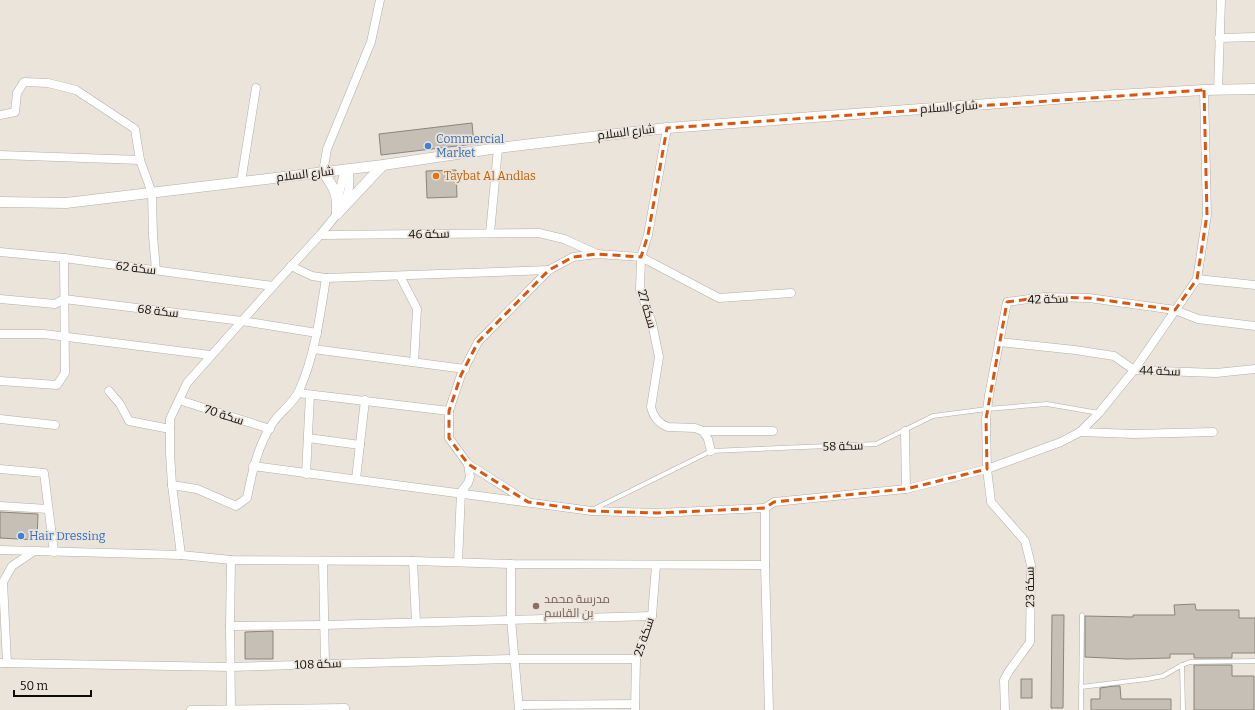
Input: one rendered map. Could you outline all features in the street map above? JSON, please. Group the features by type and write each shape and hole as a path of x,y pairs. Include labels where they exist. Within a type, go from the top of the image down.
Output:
{"street":[{"path":"338,201 336,190 324,172 327,149 371,42 380,0"},
{"path":"1218,90 1221,0"},
{"path":"1219,38 1255,36"},
{"path":"0,114 15,112 17,93 24,82 48,83 76,90 135,129 140,160 152,193 153,236 156,270"},
{"path":"241,182 256,88"},
{"name":"شارع السلام","path":"0,202 66,203 383,165 498,148 667,128 1081,97 1204,90 1255,89"},
{"path":"254,466 306,474 461,492 592,511 657,513 765,508 774,502 906,488 987,469 1062,442 1080,432 1099,413 1134,370 1197,279 1207,216 1204,90"},
{"name":"سكة 27","path":"667,128 648,236 641,257 640,290 652,323 659,358 651,407 653,413 664,426 668,427 695,428 703,431 773,431"},
{"path":"490,233 498,148"},
{"path":"0,155 140,160"},
{"path":"181,555 172,486 170,419 187,383 272,286 383,165"},
{"path":"337,214 346,199 349,187 349,169"},
{"path":"337,214 343,178 349,169"},
{"name":"سكة 46","path":"320,235 539,233 578,244 597,254"},
{"name":"سكة 62","path":"0,252 64,258 272,286"},
{"path":"528,502 468,464 449,438 449,411 465,369 478,342 548,270 573,257 597,254 641,257 719,298 791,293"},
{"path":"0,381 57,385 65,373 64,258"},
{"path":"291,266 312,276 326,278 548,270"},
{"path":"400,276 417,309 414,362"},
{"path":"172,486 197,489 236,506 247,498 254,466 270,429 274,421 298,393 305,377 317,333 326,278"},
{"path":"1197,279 1255,285"},
{"name":"سكة 42","path":"987,469 987,409 1007,302 1044,297 1090,298 1175,310 1198,320 1255,326"},
{"name":"سكة 68","path":"0,299 55,304 64,299 242,321 317,333"},
{"path":"0,334 44,334 210,355"},
{"name":"سكة 44","path":"999,342 1075,350 1114,356 1134,370 1216,372 1255,369"},
{"path":"313,348 465,369"},
{"path":"109,391 120,404 129,421 170,429"},
{"path":"298,393 449,411"},
{"path":"306,474 310,395"},
{"name":"سكة 70","path":"179,400 270,429"},
{"path":"356,479 366,400"},
{"path":"0,419 55,425"},
{"path":"703,431 708,439 711,451"},
{"path":"905,431 906,488"},
{"path":"1080,432 1134,434 1213,432"},
{"path":"308,438 360,445"},
{"path":"458,562 461,492 468,483 470,476 468,464"},
{"path":"0,469 44,473 54,552"},
{"name":"سكة 23","path":"987,469 991,502 1024,541 1031,565 1030,642 1004,680 1005,710"},
{"path":"0,506 48,509"},
{"path":"765,508 769,710"},
{"path":"0,550 181,555 231,560 413,561 511,564 765,565"},
{"path":"4,663 3,582 12,566 34,552"},
{"path":"231,560 231,710"},
{"path":"323,561 325,664"},
{"path":"413,561 416,622"},
{"path":"511,564 511,619 519,708 635,707"},
{"name":"سكة 25","path":"635,707 636,659 652,616 656,565"},
{"path":"230,626 324,625 652,616"},
{"name":"سكة 108","path":"4,663 230,667 514,660 636,659"},
{"path":"191,710 345,708 345,710"}],"lane":[{"name":"سكة 58","path":"592,511 711,451 876,444 933,416 987,409 1047,404 1099,413"},
{"path":"1081,710 1082,615"},
{"path":"1081,687 1147,680 1163,676 1190,662 1255,661"},
{"path":"1182,665 1183,710"}],"highlighted area":[{"path":"1204,90 1207,215 1197,279 1175,310 1089,298 1044,297 1007,302 986,419 987,469 906,489 774,502 765,508 657,513 592,511 528,502 468,464 449,438 449,411 461,375 478,342 549,270 573,257 597,254 641,257 648,235 667,128"}],"building":[{"path":"472,123 474,144 381,155 379,134"},
{"path":"456,170 457,197 427,198 426,171"},
{"path":"0,512 38,514 37,540 0,538"},
{"path":"1195,604 1196,610 1239,610 1239,618 1255,618 1255,653 1232,653 1232,658 1194,658 1194,654 1170,654 1170,658 1127,659 1085,657 1085,616 1133,617 1133,615 1175,615 1174,605"},
{"path":"1052,615 1064,615 1063,708 1051,708"},
{"path":"273,631 273,659 245,659 245,632"},
{"path":"1194,665 1232,665 1232,676 1254,676 1254,710 1194,710"},
{"path":"1021,679 1032,679 1032,698 1021,698"},
{"path":"1120,686 1121,699 1171,699 1171,710 1091,710 1091,699 1100,699 1100,688"}],"place":[{"name":"Commercial Market","path":"428,146"},
{"name":"Taybat Al Andlas","path":"436,176"},
{"name":"Hair Dressing","path":"21,536"},
{"name":"مدرسة محمد بن القاسم","path":"536,606"}]}
